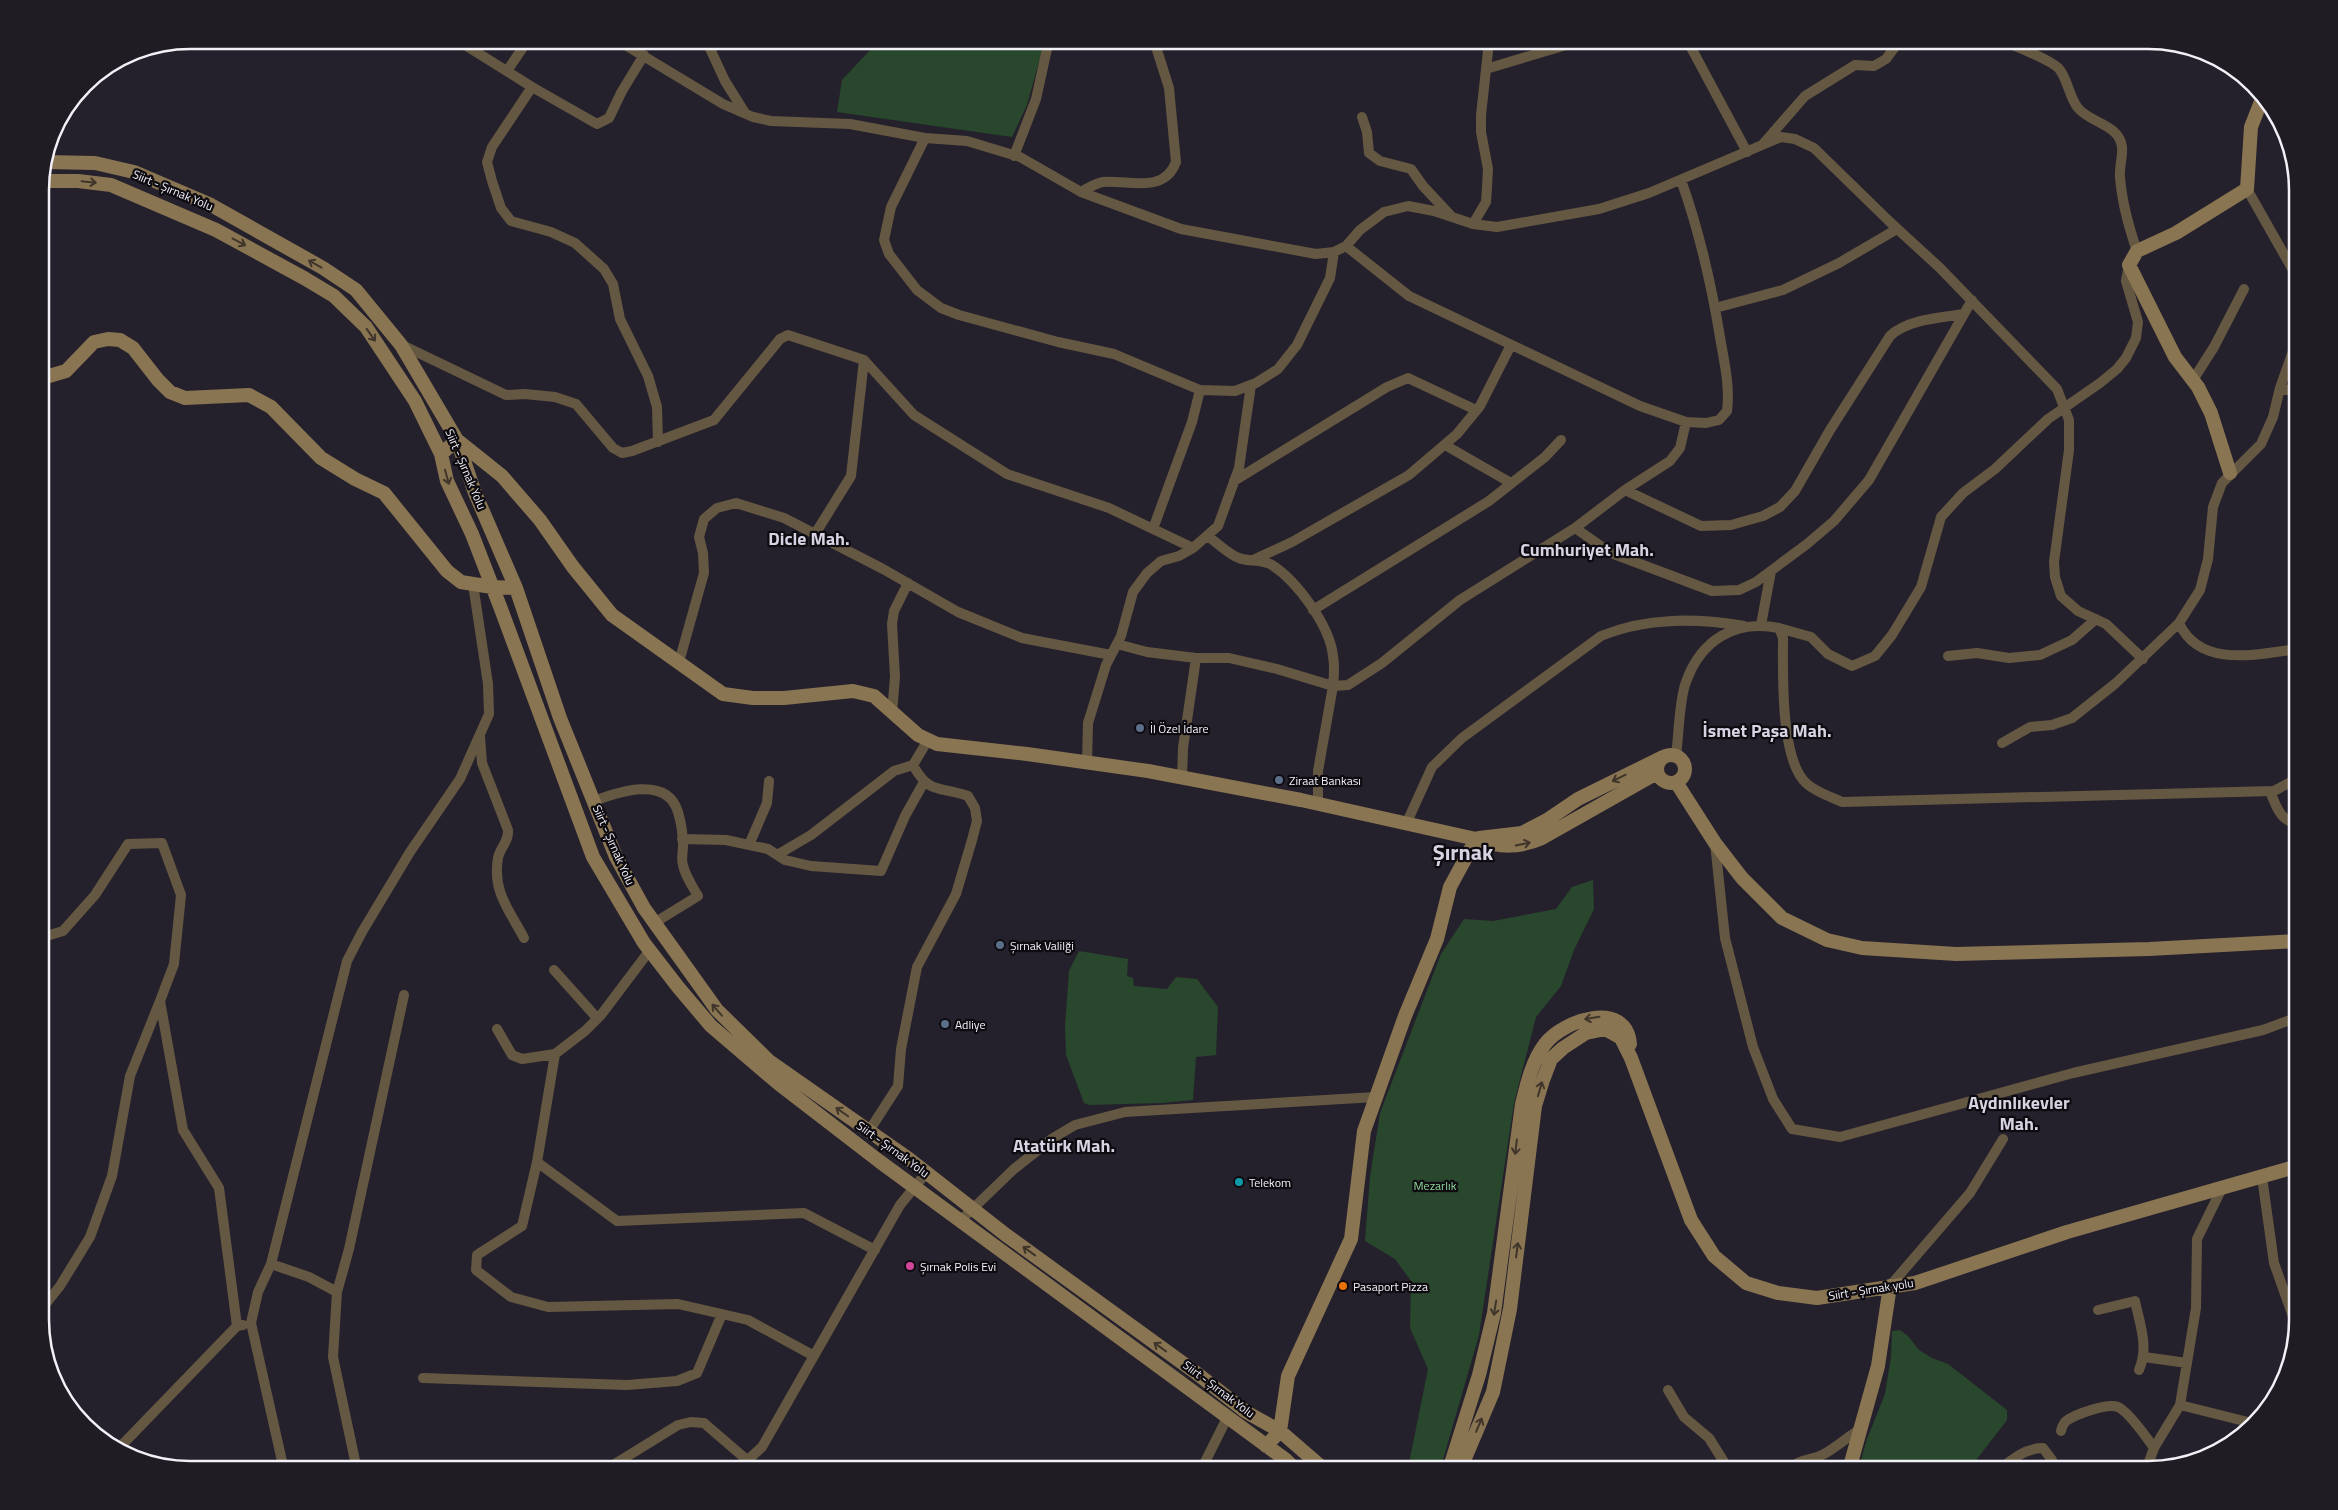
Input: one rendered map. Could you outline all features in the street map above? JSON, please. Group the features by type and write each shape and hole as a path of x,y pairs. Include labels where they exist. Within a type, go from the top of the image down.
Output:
{"street":[{"path":"472,49 532,87 597,124 609,118 622,91 644,55"},
{"path":"507,71 522,49"},
{"path":"633,49 723,104 745,114 771,121 850,124 925,138 967,141 1014,156 1081,192 1181,229 1316,254 1334,252 1346,246 1360,230 1384,212 1408,206 1473,224 1497,227 1599,209 1682,180 1781,137 1795,139 1814,148 1940,268 2057,389 2069,420 2069,450 2054,562 2055,578 2061,596 2078,611 2106,624 2143,659"},
{"path":"712,49 725,81 745,114"},
{"path":"1014,156 1036,99 1047,49"},
{"path":"1081,192 1104,182 1157,182 1166,179 1172,172 1176,162 1169,88 1157,49"},
{"path":"1473,224 1486,202 1488,169 1481,115 1487,49"},
{"path":"1486,69 1553,49"},
{"path":"1691,49 1747,152"},
{"path":"1762,145 1805,96 1856,65 1874,66 1886,59 1893,49"},
{"path":"2022,49 2060,68 2077,107 2092,119 2104,123 2118,138 2122,146 2120,176 2128,227 2137,251"},
{"path":"532,87 492,147 487,162 501,208 511,221 551,232 575,243 604,270 614,284 620,319 648,376 656,407 658,442"},
{"path":"2260,105 2251,127 2247,189 2289,263"},
{"path":"1362,117 1367,132 1369,153 1380,161 1411,169 1423,186 1452,217"},
{"path":"925,138 891,207 884,240 889,254 917,290 941,308 959,315 1058,342 1114,354 1200,390 1235,391 1251,385 1278,368 1297,345 1330,278 1334,252"},
{"name":"Siirt - Şırnak Yolu","path":"52,162 94,163 134,172 211,205 323,268 356,290 400,345 457,440 475,492 516,588 560,718 616,857 644,908 717,1010 769,1061 927,1172 972,1208 1195,1372 1246,1412 1280,1431 1315,1461"},
{"path":"1346,246 1409,296 1640,406 1686,422 1706,423 1719,420 1727,412 1726,372 1715,308 1696,221 1682,180"},
{"name":"Siirt - Şırnak Yolu","path":"49,181 78,181 111,185 216,230 334,296 366,327 415,401 441,454 447,481 492,587 593,857 650,950 711,1026 779,1084 914,1186 1287,1461"},
{"path":"1407,822 1432,767 1462,738 1601,636 1625,626 1662,620 1718,622 1744,626 1761,625 1811,637 1828,654 1852,666 1875,656 1892,635 1922,587 1941,517 1963,493 1996,469 2048,419 2117,369 2132,349 2138,322 2126,281 2128,265 2137,251 2176,233 2247,189"},
{"path":"1715,308 1783,290 1839,263 1897,229"},
{"path":"2128,265 2175,357 2193,380 2211,413 2230,473"},
{"path":"2193,380 2214,346 2244,288"},
{"path":"1575,528 1610,553 1712,590 1739,590 1771,571 1834,521 1869,480 1972,300"},
{"path":"1625,490 1701,526 1731,525 1763,516 1780,507 1795,491 1830,430 1890,336 1898,328 1964,314"},
{"path":"400,345 506,395 555,397 576,404 613,448 622,453 658,442 714,420 780,339 788,334 864,360 914,414 1007,474 1109,508 1193,548"},
{"path":"49,376 66,371 94,342 108,339 120,340 132,348 170,392 185,398 249,395 270,407 322,458 355,479 384,493 447,571 461,582 492,587 516,588"},
{"path":"1252,561 1292,542 1409,475 1457,434 1476,410 1511,345"},
{"path":"815,534 851,476 864,360"},
{"path":"2002,743 2030,727 2052,725 2072,718 2143,659 2179,623 2200,590 2208,559 2213,507 2222,483 2261,444 2273,416 2289,362"},
{"path":"1234,481 1388,387 1408,378 1476,410"},
{"path":"1087,763 1088,723 1111,655 1121,636 1133,592 1147,573 1160,561 1179,556 1193,548 1218,526 1239,468 1251,385"},
{"path":"2280,388 2289,390"},
{"path":"1153,529 1192,422 1200,390"},
{"path":"1117,644 1147,652 1196,658 1229,658 1277,668 1333,686 1348,685 1382,663 1460,600 1575,528 1625,490 1670,461 1680,448 1686,422"},
{"path":"441,454 457,440 502,476 540,520 573,567 612,615 723,694 753,698 784,698 853,691 874,696 918,735 937,744 1087,763 1182,779 1407,822 1500,846 1526,845 1658,773"},
{"path":"1313,610 1489,501 1545,457 1562,440"},
{"path":"1445,444 1511,483"},
{"path":"679,662 704,573 703,553 699,536 704,519 717,508 736,503 784,518 908,583 958,612 1022,638 1111,655"},
{"path":"1207,536 1237,557 1265,562 1273,566 1296,587 1313,610 1327,634 1333,654 1333,686 1318,771 1318,804"},
{"path":"1761,625 1771,571"},
{"path":"892,713 895,677 892,624 894,612 908,583"},
{"path":"282,1461 251,1323 258,1292 271,1264 347,962 362,932 405,859 460,778 489,714 488,684 473,584"},
{"path":"1948,656 1977,653 2009,658 2040,654 2072,640 2096,619"},
{"path":"2179,623 2184,634 2204,649 2230,657 2289,650"},
{"path":"1476,839 1522,833 1547,820 1578,799 1670,756 1683,760 1686,769 1683,777 1676,782 1663,780 1658,773 1658,764 1670,756 1685,684 1696,660 1706,646 1723,635 1744,626"},
{"path":"1779,628 1783,638 1786,732 1790,756 1807,784 1842,802 2274,791 2289,783"},
{"path":"1182,779 1184,748 1196,658"},
{"path":"480,736 482,763 508,830 509,838 499,853 497,860 496,873 501,900 524,938"},
{"path":"777,855 811,835 894,771 912,765 928,740"},
{"path":"869,1131 898,1086 900,1049 917,967 956,894 977,821 975,808 968,796 952,790 931,788 924,782 912,765"},
{"path":"749,845 767,803 769,781"},
{"path":"682,838 726,840 768,849 785,860 811,866 881,871 905,816 924,782"},
{"path":"1676,782 1715,843 1742,878 1782,918 1827,940 1862,948 1918,953 2021,953 2289,941"},
{"path":"594,801 616,793 642,789 657,790 670,799 678,810 683,865 698,896 654,923"},
{"path":"2270,791 2279,812 2289,822"},
{"path":"1266,1446 1280,1431 1288,1376 1351,1239 1364,1130 1437,939 1450,887 1476,839"},
{"path":"49,935 63,931 95,895 128,844 162,843 181,896 174,964 130,1076 112,1176 90,1237 60,1286 49,1300"},
{"path":"1715,843 1725,938 1753,1047 1773,1099 1792,1129 1840,1137 2073,1073 2263,1030 2289,1020"},
{"path":"497,1029 512,1055 522,1058 555,1054 586,1031 650,950"},
{"path":"554,970 597,1018"},
{"path":"355,1461 333,1356 337,1292 349,1249 404,995"},
{"path":"160,1001 183,1130 220,1188 237,1326"},
{"path":"1452,1461 1479,1375 1494,1313 1522,1104 1536,1060 1546,1043 1556,1034 1576,1022 1595,1016 1618,1023 1624,1029 1630,1040 1631,1058"},
{"path":"1464,1461 1493,1392 1510,1309 1535,1106 1551,1059 1563,1048 1586,1033 1605,1029 1621,1038 1631,1058"},
{"path":"555,1054 537,1162 522,1226 477,1255 476,1270 511,1297 548,1308 678,1304 748,1320 814,1356"},
{"name":"Siirt - Şırnak yolu","path":"1631,1058 1691,1220 1714,1256 1746,1282 1778,1293 1817,1298 1915,1283 2067,1232 2289,1169"},
{"path":"961,1220 1014,1169 1053,1138 1075,1124 1125,1112 1376,1098"},
{"path":"1852,1461 1878,1366 1890,1286 1970,1193 2003,1139"},
{"path":"537,1162 617,1221 804,1213 875,1250"},
{"path":"620,1461 678,1425 691,1422 704,1423 747,1460 762,1447 900,1205 927,1172"},
{"path":"2262,1177 2274,1263 2289,1305"},
{"path":"2149,1461 2154,1448 2180,1404 2196,1308 2197,1239 2222,1188"},
{"path":"271,1264 309,1277 337,1292"},
{"path":"2098,1310 2135,1301 2142,1326 2144,1358 2138,1370"},
{"path":"423,1378 627,1385 677,1381 697,1373 722,1314"},
{"path":"125,1445 237,1326 251,1323"},
{"path":"2144,1358 2187,1363"},
{"path":"1668,1390 1684,1416 1709,1438 1724,1461"},
{"path":"2180,1404 2246,1421"},
{"path":"2060,1431 2064,1423 2087,1412 2109,1406 2117,1407 2125,1413 2154,1448"},
{"path":"1205,1461 1228,1418"},
{"path":"1799,1461 1820,1456 1862,1428"},
{"path":"2010,1461 2016,1456 2035,1448 2043,1448 2052,1461"}],"green space":[{"path":"871,49 1043,49 1027,105 1012,137 837,112 842,80"},
{"name":"Mezarlık","path":"1593,880 1594,909 1574,950 1561,986 1536,1017 1514,1103 1479,1335 1443,1461 1409,1461 1428,1369 1410,1328 1411,1281 1395,1259 1365,1241 1370,1177 1380,1113 1441,954 1464,919 1493,921 1556,909 1572,887"},
{"path":"1079,951 1128,959 1127,976 1133,978 1134,986 1167,989 1176,977 1197,979 1218,1007 1216,1055 1196,1057 1193,1100 1089,1105 1084,1103 1066,1055 1065,1026 1069,971"},
{"path":"1900,1330 1908,1336 1919,1350 1932,1358 1948,1364 2007,1410 2007,1420 1977,1461 1861,1461 1867,1439 1885,1394 1891,1357 1892,1331"}],"place":[{"name":"İl Özel İdare","path":"1140,728"},
{"name":"Ziraat Bankası","path":"1279,780"},
{"name":"Şırnak Valilği","path":"1000,945"},
{"name":"Adliye","path":"945,1024"},
{"name":"Telekom","path":"1239,1182"},
{"name":"Şırnak Polis Evi","path":"910,1266"},
{"name":"Pasaport Pizza","path":"1343,1286"}],"district":[{"name":"Dicle Mah.","path":"809,538"},
{"name":"Cumhuriyet Mah.","path":"1587,549"},
{"name":"İsmet Paşa Mah.","path":"1767,730"},
{"name":"Şırnak","path":"1463,852"},
{"name":"Aydınlıkevler Mah.","path":"2019,1112"},
{"name":"Atatürk Mah.","path":"1064,1145"}]}
